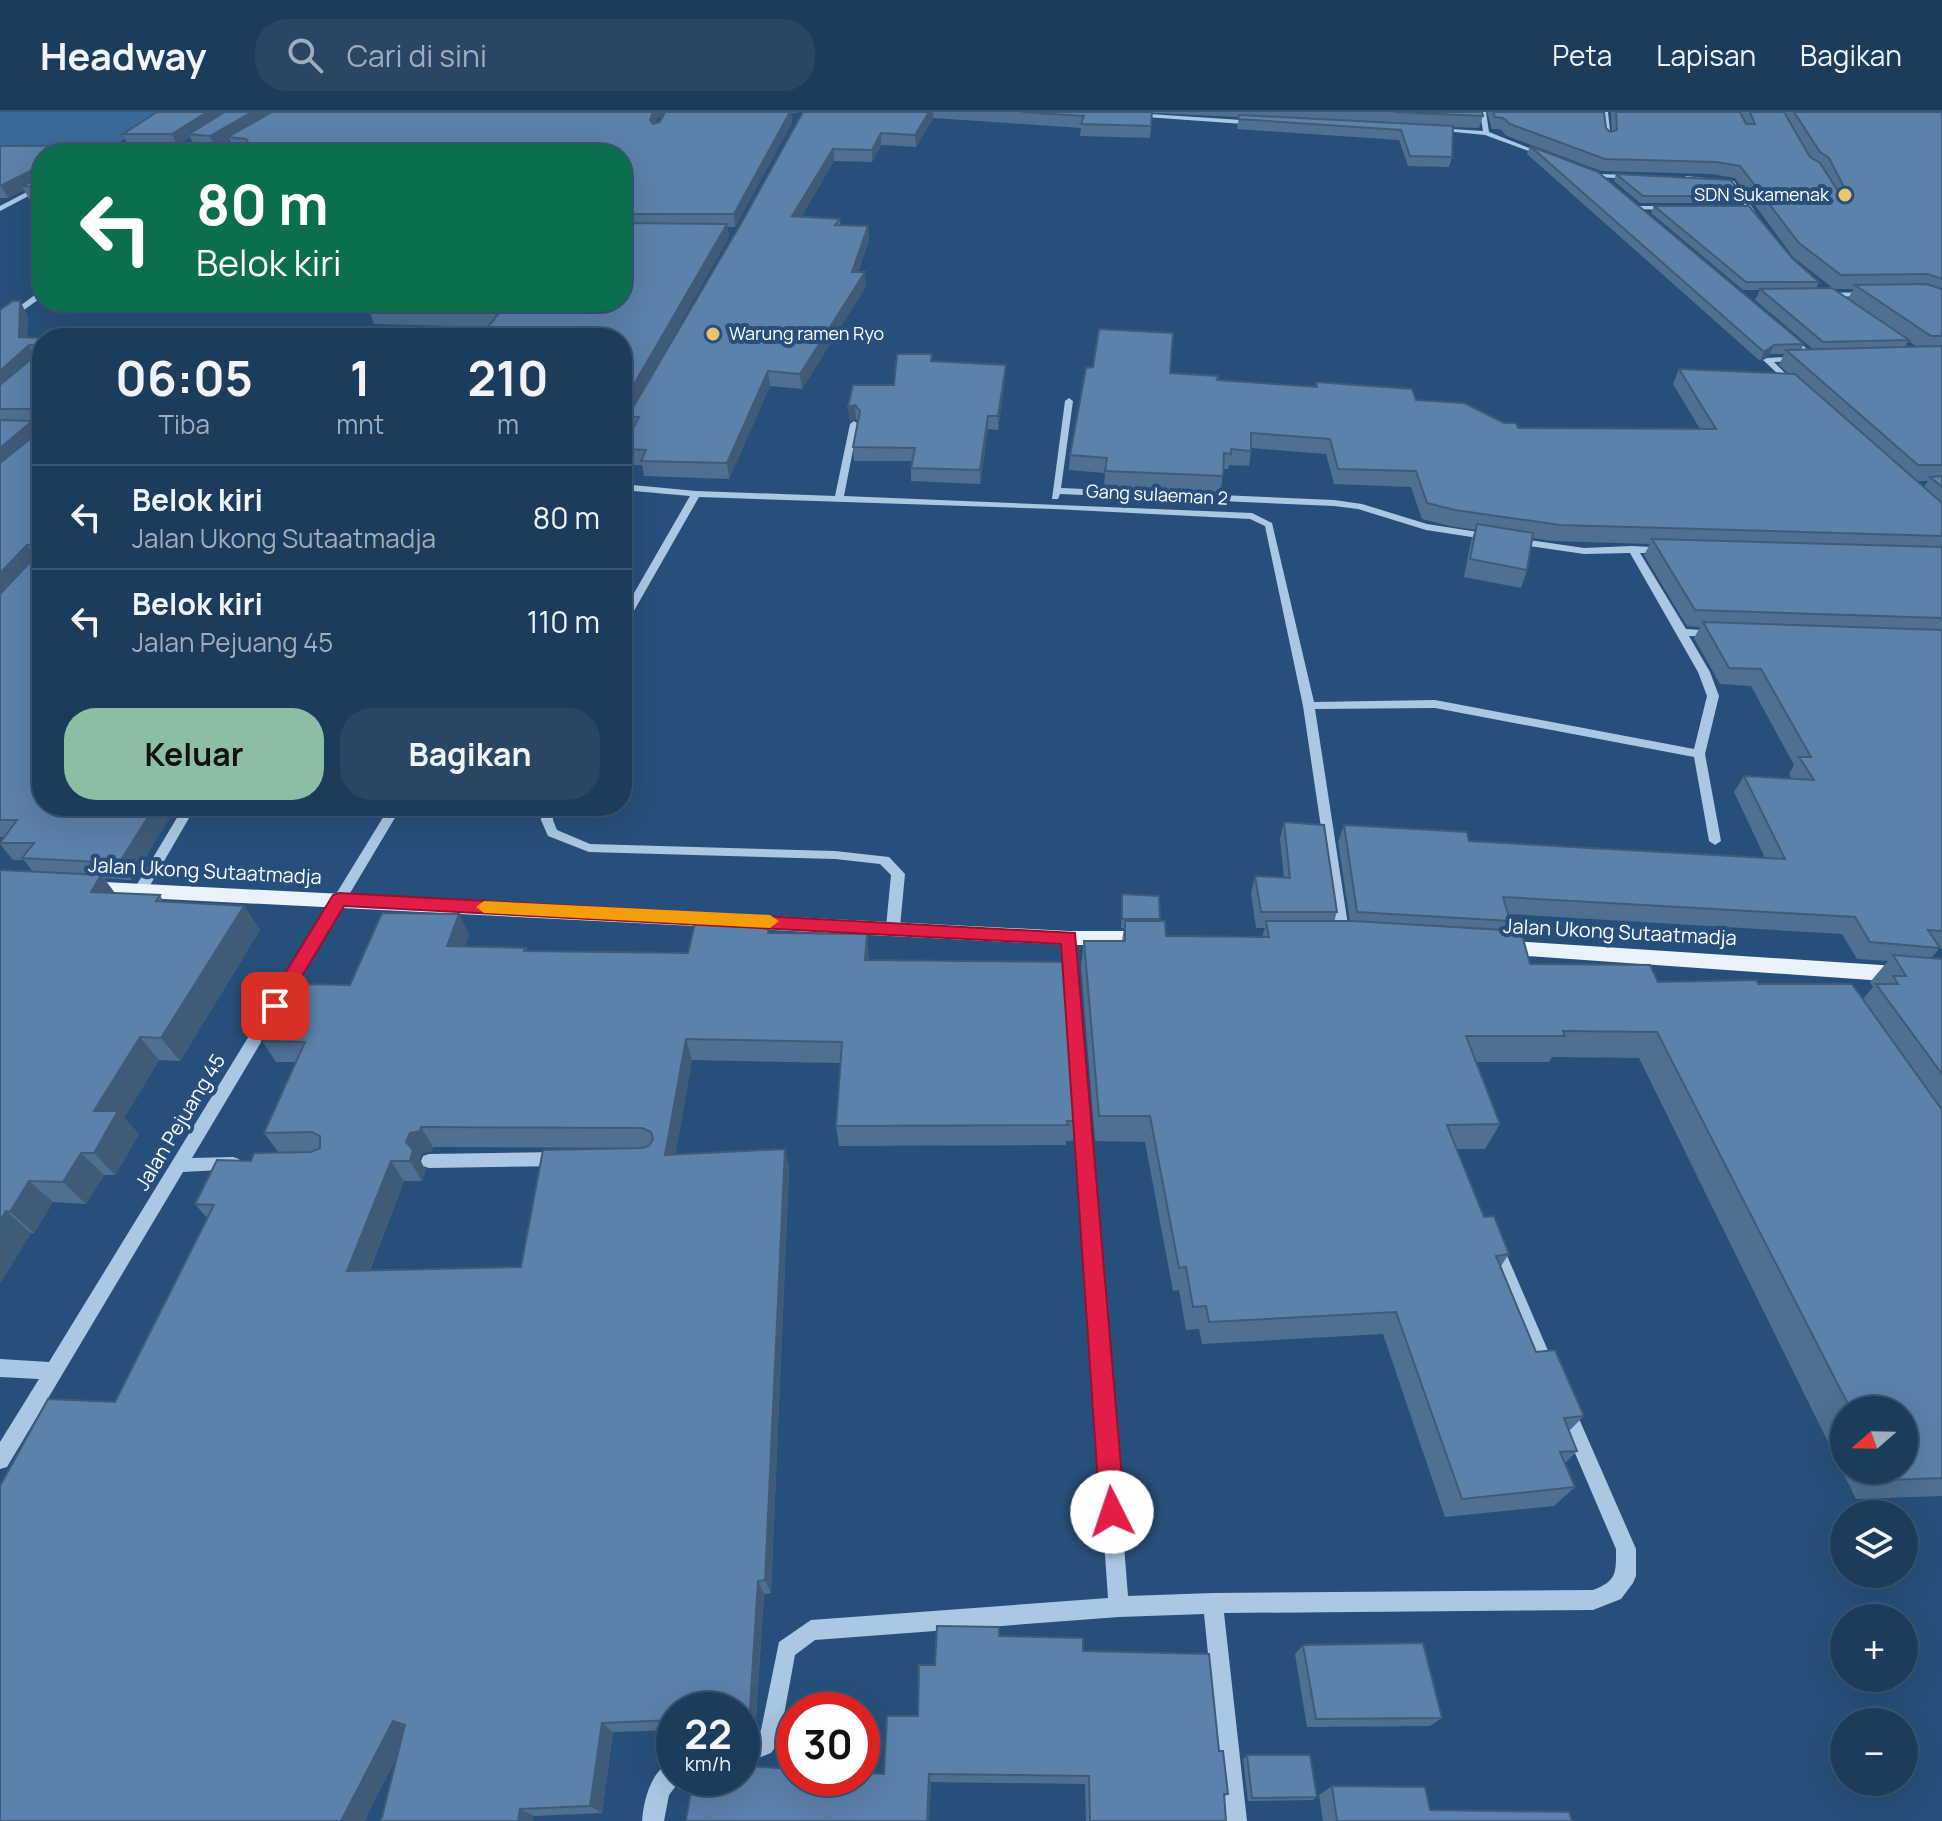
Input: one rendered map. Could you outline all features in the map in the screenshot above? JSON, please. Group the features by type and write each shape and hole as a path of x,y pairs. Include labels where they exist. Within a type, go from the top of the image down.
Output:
{"main road":[{"name":"Jalan Ukong Sutaatmadja","path":"62,887 1069,938 1160,938"},
{"name":"Jalan Ukong Sutaatmadja","path":"1483,947 1811,966 1942,977"}],"street":[{"path":"1483,112 1486,133"},
{"path":"1605,112 1608,140"},
{"path":"1125,115 1265,124"},
{"path":"1425,130 1486,133 1557,160"},
{"path":"1585,171 1599,176 1647,177"},
{"path":"1599,176 1608,184"},
{"path":"1679,178 1732,182 1765,230"},
{"path":"0,209 32,191"},
{"path":"1627,200 1647,218"},
{"path":"1636,208 1679,208"},
{"path":"1736,208 1751,208"},
{"path":"1821,286 1844,303"},
{"path":"1816,295 1876,294"},
{"path":"0,325 32,301"},
{"path":"1782,331 1814,358"},
{"path":"1801,393 1766,362 1770,359 1829,357"},
{"path":"632,418 645,395"},
{"path":"1054,506 1069,401"},
{"path":"839,499 854,424"},
{"name":"Gang sulaeman 2","path":"632,488 696,494 1252,516 1269,525 1309,706 1343,939"},
{"path":"1056,491 1334,503 1359,506 1426,527 1563,549 1679,550"},
{"path":"632,606 696,494"},
{"path":"1632,549 1682,632 1713,696 1699,754 1715,841"},
{"path":"1682,632 1728,634"},
{"path":"1309,706 1435,704 1699,754"},
{"path":"140,891 184,816"},
{"name":"Jalan Pejuang 45","path":"0,1460 390,816"},
{"path":"547,816 552,833 589,848 835,855 884,860 898,874 893,927"},
{"path":"1069,938 1119,1607"},
{"path":"1811,966 1826,988"},
{"path":"429,1161 570,1159"},
{"path":"177,1165 252,1164"},
{"path":"760,1746 771,1734 786,1649 811,1630 1119,1607 1213,1603 1593,1600 1614,1592 1626,1576 1626,1549 1488,1232"},
{"path":"0,1368 53,1371"},
{"path":"1213,1603 1236,1821"},
{"path":"653,1821 656,1796"}],"shaded area":[{"path":"0,112 166,112 117,144 32,144 32,150 0,150"}],"building":[{"path":"157,112 207,112 172,134 123,134"},
{"path":"225,112 252,112 210,136 189,134"},
{"path":"272,112 653,112 650,120 653,124 660,122 665,112 790,112 734,214 632,214 632,144 246,144 246,139 228,137"},
{"path":"803,112 929,112 915,135 881,133 872,150 833,149 792,216 840,219 835,225 868,226 852,272 865,272 800,374 768,371 727,463 641,461 646,450 632,449 632,430 639,417 632,416 632,409"},
{"path":"1022,112 1152,112 1151,126 1081,124 1084,116"},
{"path":"1394,112 1482,112 1483,116"},
{"path":"1493,112 1604,112 1606,128 1610,132 1617,130 1616,112 1740,112 1746,124 1755,124 1750,112 1784,112 1810,157 1820,163 1838,191 1846,191 1829,158 1820,152 1794,112 1942,112 1942,279 1928,274 1841,275 1799,243 1740,166 1716,162 1605,159 1510,124 1503,118 1495,117"},
{"path":"1239,115 1453,126 1452,157 1410,156 1401,130 1238,119"},
{"path":"0,146 32,146 32,170 0,186"},
{"path":"1530,146 1598,172 1804,344 1774,345 1764,352"},
{"path":"1616,174 1731,180 1742,196 1643,196"},
{"path":"1654,206 1749,206 1792,258 1819,282 1746,282"},
{"path":"632,223 727,224 632,388 632,328 488,327 499,313 456,312 632,312"},
{"path":"1926,284 1942,289 1942,336 1931,336 1855,285"},
{"path":"1832,288 1909,340 1823,342 1760,289"},
{"path":"13,301 20,301 19,337 32,338 32,345 0,371 0,310"},
{"path":"1099,329 1173,333 1170,373 1218,376 1217,380 1317,387 1316,382 1412,389 1416,400 1464,403 1504,423 1516,423 1518,428 1716,429 1679,369 1795,374 1942,503 1942,536 1560,525 1455,510 1427,503 1416,471 1338,469 1330,439 1251,433 1251,451 1231,449 1231,454 1224,453 1223,476 1105,471 1107,458 1070,455 1086,368 1093,367"},
{"path":"1942,346 1942,465 1918,465 1786,350"},
{"path":"897,354 932,354 931,361 1006,365 998,416 988,416 980,470 911,468 915,448 853,447 860,411 855,405 848,407 853,385 894,385"},
{"path":"32,358 32,409 0,409 0,385"},
{"path":"0,420 32,421 32,422 0,448"},
{"path":"32,437 32,544 27,545 0,573 0,463"},
{"path":"1942,476 1942,487 1930,477"},
{"path":"1477,524 1533,533 1527,570 1470,559"},
{"path":"1652,539 1942,547 1942,618 1695,610"},
{"path":"32,560 32,816 149,816 119,863 22,858 34,843 0,843 17,820 0,820 0,594"},
{"path":"1703,622 1942,630 1942,931 1928,930 1940,948 1870,942 1855,917 1503,897 1510,921 1357,912 1344,825 1467,832 1469,841 1785,859 1744,776 1814,780 1799,757 1811,757 1761,669 1729,668"},
{"path":"1284,822 1324,825 1337,912 1261,912 1255,876 1290,878"},
{"path":"0,870 101,875 91,892 160,895 156,901 244,906 161,1038 140,1037 94,1111 118,1111 94,1153 81,1153 63,1182 29,1181 10,1212 6,1211 0,1221"},
{"path":"1122,894 1159,896 1160,919 1122,919"},
{"path":"382,913 459,914 447,946 526,948 524,951 688,953 696,919 770,920 768,933 867,934 865,960 1064,962 1075,1121 1067,1121 1068,1125 836,1126 842,1042 686,1039 665,1155 785,1149 765,1580 758,1581 751,1692 656,1692 656,1721 602,1723 590,1806 520,1809 518,1821 381,1821 405,1725 393,1721 341,1821 0,1821 0,1486 48,1399 115,1402 214,1205 195,1204 217,1160 251,1161 254,1153 311,1152 320,1148 320,1136 312,1132 264,1133 305,1042 262,1041 291,984 350,985","holes":["421,1127 642,1128 651,1132 653,1139 649,1146 642,1148 543,1150 521,1267 347,1271 391,1161 410,1161 413,1150 406,1142 410,1133 420,1131"]},
{"path":"1125,921 1165,921 1166,936 1269,937 1266,921 1352,921 1521,931 1530,964 1650,965 1658,982 1757,980 1758,984 1852,984 1942,1110 1942,1478 1918,1479 1918,1396 1844,1396 1657,1032 1563,1031 1565,1036 1466,1036 1500,1124 1447,1125 1484,1217 1494,1216 1509,1254 1496,1256 1536,1352 1555,1350 1584,1416 1564,1418 1577,1451 1560,1452 1575,1487 1462,1499 1396,1312 1209,1322 1206,1306 1193,1307 1186,1267 1179,1268 1150,1116 1099,1116 1084,941 1125,941"},
{"path":"1893,955 1942,959 1942,1074 1876,984 1898,984 1893,976 1906,976"},
{"path":"937,1626 999,1627 999,1636 1083,1638 1083,1651 1209,1654 1219,1751 1223,1751 1228,1794 1224,1794 1226,1821 1090,1821 1089,1776 929,1774 927,1821 686,1821 690,1796 760,1796 760,1767 776,1768 776,1796 880,1796 887,1716 918,1716 919,1665 935,1665"},
{"path":"1423,1643 1442,1718 1316,1719 1303,1645"},
{"path":"1247,1755 1310,1755 1317,1797 1252,1798"},
{"path":"1332,1786 1425,1787 1430,1810 1569,1812 1572,1821 1337,1821"}],"slow traffic":[{"path":"484,907 770,921"}],"place":[{"name":"SDN Sukamenak","path":"1845,195"},
{"name":"Warung ramen Ryo","path":"713,334"}],"route":[{"path":"275,1006 339,900 1069,938 1112,1512"}]}
